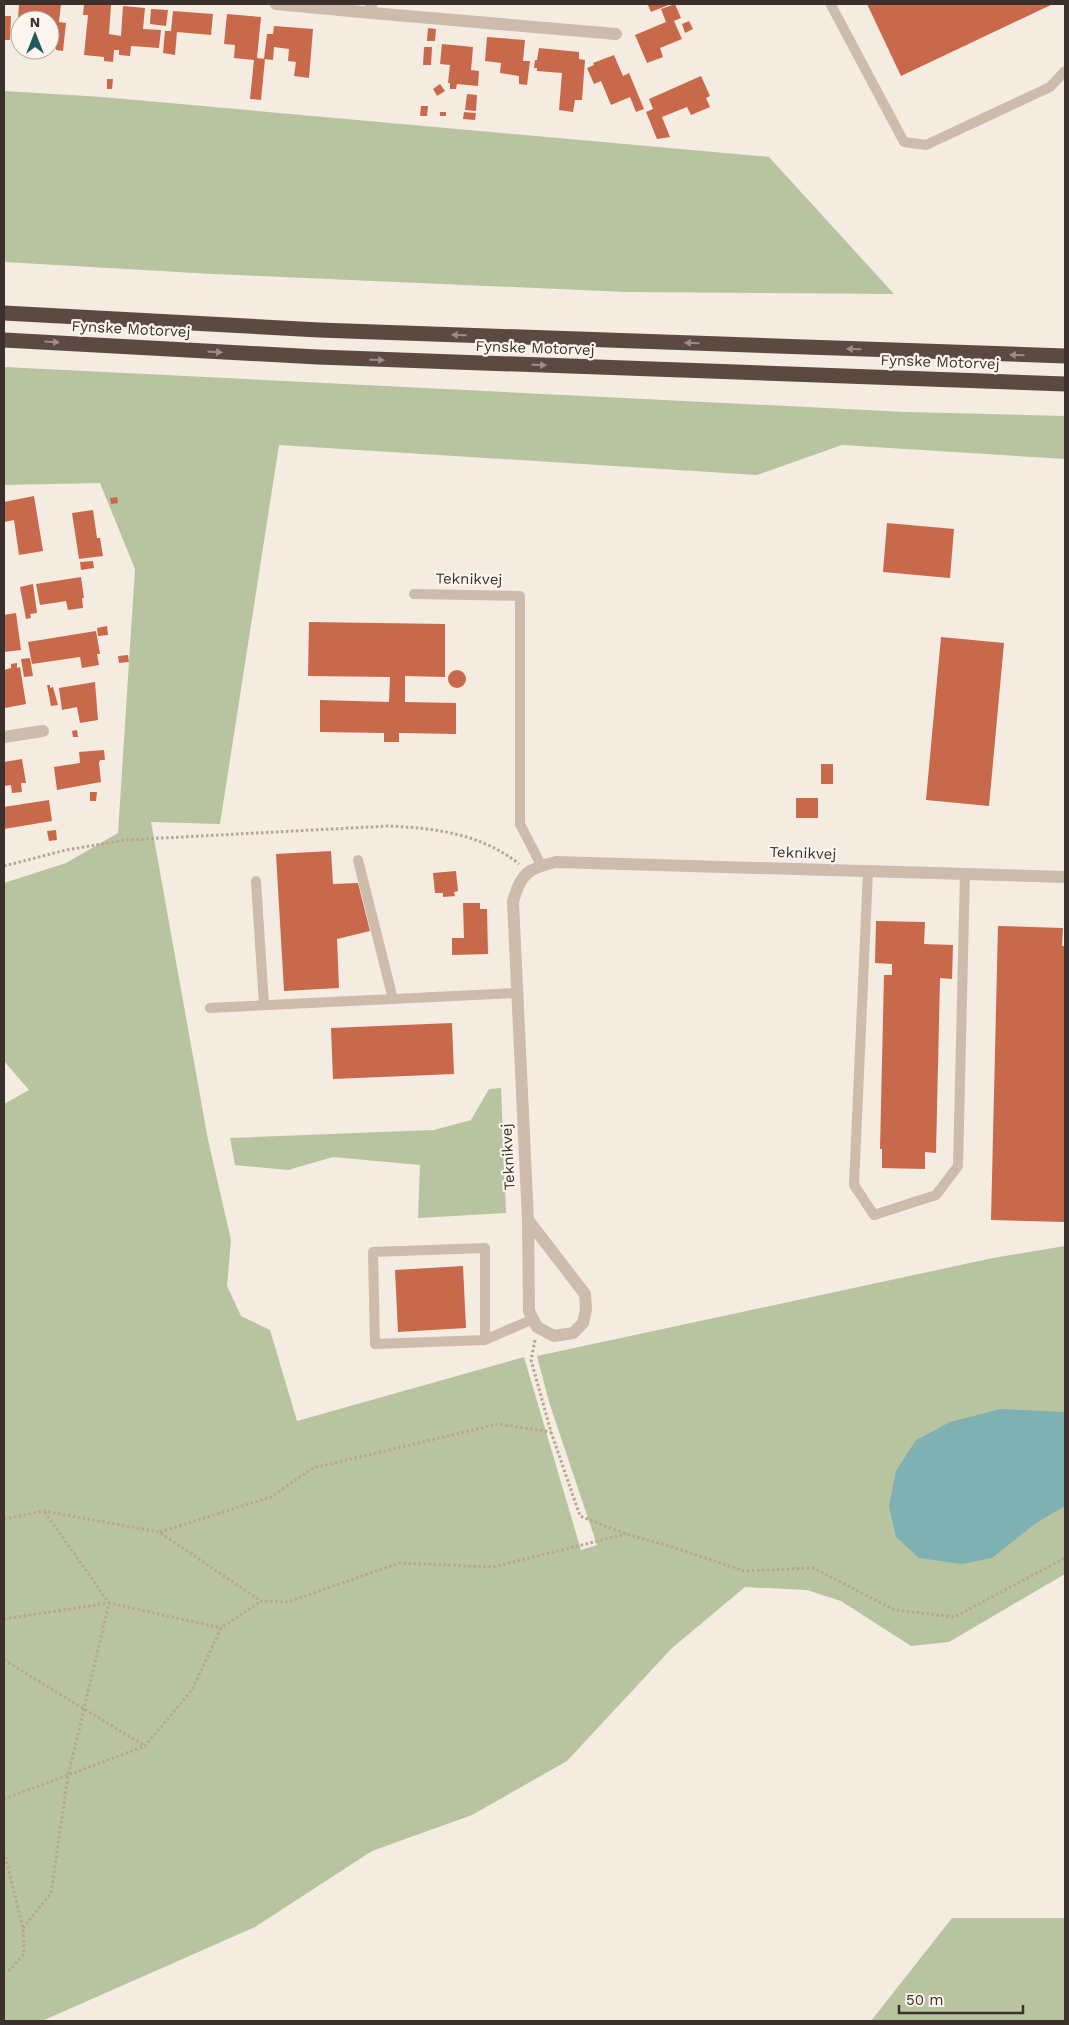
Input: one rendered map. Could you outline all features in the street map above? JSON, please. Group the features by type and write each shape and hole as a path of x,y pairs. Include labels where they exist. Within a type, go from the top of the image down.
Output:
{"highway":[{"name":"Fynske Motorvej","path":"4,313 319,330 1065,356"},
{"name":"Fynske Motorvej","path":"4,340 318,358 1065,384"}],"street":[{"path":"276,4 371,8 616,34"},
{"path":"4,737 43,731"},
{"name":"Teknikvej","path":"535,1323 529,1311 528,1220 512,902 516,888 527,871 541,865 556,862 1065,877"},
{"path":"528,1220 585,1294 586,1310 583,1323 573,1333 554,1336 535,1323"}],"lane":[{"path":"831,5 904,142 926,145 1050,87 1065,71"},
{"name":"Teknikvej","path":"414,594 520,596 520,824 541,865"},
{"path":"358,860 393,999"},
{"path":"868,871 854,1184 874,1215 936,1194 958,1166 965,873"},
{"path":"256,881 264,1006"},
{"path":"210,1008 517,993"},
{"path":"485,1340 485,1248 373,1252 375,1344 485,1340 535,1323"}],"path":[{"path":"4,866 66,850 125,840 388,826 428,828 479,840 504,852 527,871"},
{"path":"535,1323 532,1360 551,1432 580,1516 626,1534 676,1548 744,1572 813,1568 896,1610 954,1617 1065,1558"},
{"path":"159,1532 271,1497 313,1468 498,1424 551,1432"},
{"path":"4,1518 44,1511 159,1532 261,1601 288,1602 399,1563 493,1567 626,1534"},
{"path":"23,1928 51,1893 68,1776 109,1604 44,1511"},
{"path":"4,1799 145,1746 192,1690 221,1628 261,1601"},
{"path":"4,1619 109,1604 221,1628"},
{"path":"4,1660 145,1746"},
{"path":"4,1852 23,1928 24,1954 10,1970 4,1971"}],"green space":[{"path":"4,91 102,97 769,157 894,294 626,292 213,274 4,262"},
{"path":"4,367 905,412 1065,416 1065,459 842,445 757,475 279,445 220,824 151,822 208,1140 231,1240 227,1286 241,1316 270,1330 297,1421 524,1357 581,1550 597,1545 549,1402 537,1356 993,1258 1065,1246 1065,1574 949,1642 911,1646 841,1601 807,1590 745,1587 672,1648 567,1761 472,1815 372,1851 255,1927 42,2021 4,2021 4,1104 29,1090 4,1061 4,883 66,863 118,833 135,569 100,483 4,485"},
{"path":"501,1088 506,1213 418,1218 420,1165 333,1157 288,1170 235,1165 230,1138 434,1130 471,1120 489,1089"},
{"path":"952,1918 1065,1918 1065,2021 871,2021"}],"water":[{"path":"1001,1409 1065,1412 1065,1506 1036,1523 992,1558 962,1564 919,1558 896,1537 889,1506 896,1471 916,1440 950,1422"}],"building":[{"path":"19,4 61,4 60,13 60,10 19,10"},
{"path":"84,4 111,5 109,34 121,36 123,6 145,8 143,29 161,30 159,48 131,46 130,56 119,55 119,50 114,50 113,62 104,61 104,57 84,55 88,15 83,15"},
{"path":"671,4 651,12 648,5"},
{"path":"675,4 681,18 674,21 682,39 660,48 663,57 647,63 635,35 666,22 661,9"},
{"path":"867,4 1053,4 901,76"},
{"path":"151,9 168,10 166,26 150,24"},
{"path":"173,11 213,14 211,35 177,32 175,55 163,53 165,31 171,31"},
{"path":"227,14 261,17 257,58 265,59 261,100 250,99 254,60 234,58 235,45 224,44"},
{"path":"4,16 10,16 10,40 4,40"},
{"path":"689,21 693,29 685,33 682,24"},
{"path":"60,22 66,23 63,51 60,51"},
{"path":"274,26 313,29 309,78 294,76 296,62 288,61 289,49 274,47 273,60 264,59 267,34 273,34"},
{"path":"428,28 436,29 435,41 427,41"},
{"path":"487,37 525,40 523,61 530,61 527,85 519,84 519,76 500,73 501,63 485,61"},
{"path":"442,44 473,47 471,70 479,71 478,86 457,84 456,89 450,89 450,83 448,83 450,65 440,64"},
{"path":"424,47 432,47 431,65 423,65"},
{"path":"539,48 579,52 579,59 585,60 582,100 575,100 573,112 559,110 562,73 537,71 537,68 534,68"},
{"path":"614,55 623,76 629,73 644,109 636,112 630,97 611,105 601,81 594,84 587,68 594,65 593,63"},
{"path":"701,76 710,96 706,98 710,107 691,115 687,107 662,117 670,137 657,139 646,112 653,109 649,99"},
{"path":"107,79 113,79 112,89 107,89"},
{"path":"440,84 445,91 437,96 433,89"},
{"path":"467,94 477,95 476,111 465,110"},
{"path":"421,106 428,106 427,116 420,116"},
{"path":"440,112 446,112 446,116 440,116"},
{"path":"464,112 476,113 475,120 463,119"},
{"path":"34,496 43,551 19,555 14,520 4,522 4,502"},
{"path":"117,497 118,503 111,504 110,498"},
{"path":"93,510 97,538 100,538 103,556 79,559 72,513"},
{"path":"887,523 954,529 950,578 883,572"},
{"path":"93,561 94,568 81,570 80,562"},
{"path":"81,577 84,598 82,598 83,608 68,610 66,601 40,605 36,584"},
{"path":"33,584 37,613 30,614 31,618 26,619 20,587"},
{"path":"16,613 21,650 4,652 4,615"},
{"path":"309,622 445,624 445,677 405,676 405,702 456,703 456,734 399,733 399,742 384,742 384,733 320,732 320,700 389,702 390,677 308,676"},
{"path":"107,626 108,635 98,636 97,628"},
{"path":"96,631 100,654 97,654 99,665 82,668 80,657 32,664 28,642"},
{"path":"941,637 1004,643 989,806 926,800"},
{"path":"128,655 129,662 119,663 118,656"},
{"path":"30,658 33,676 24,677 21,659"},
{"path":"17,663 17,668 20,667 26,704 5,708 4,670 11,668 11,664"},
{"path":"457,670 463,673 466,679 463,685 457,688 451,685 448,679 451,673"},
{"path":"95,682 98,720 80,723 77,707 62,710 59,688"},
{"path":"47,685 50,685 50,688 53,687 58,705 51,706"},
{"path":"77,730 78,737 73,737 72,731"},
{"path":"104,750 105,760 100,760 99,763 101,782 57,790 54,767 80,763 79,752"},
{"path":"22,759 26,783 21,783 22,792 12,793 11,785 4,786 4,762"},
{"path":"821,764 833,764 833,784 821,784"},
{"path":"90,792 97,792 96,801 90,801"},
{"path":"796,798 818,798 818,818 796,818"},
{"path":"49,800 52,821 4,829 4,807"},
{"path":"56,830 57,840 49,841 47,831"},
{"path":"331,851 333,884 358,883 370,931 337,939 339,988 284,991 276,854"},
{"path":"456,871 458,891 454,892 455,896 443,897 443,893 435,893 433,873"},
{"path":"463,903 480,903 480,909 487,909 488,954 452,955 452,938 464,938"},
{"path":"876,921 925,922 924,944 953,945 952,979 940,978 936,1153 925,1152 925,1169 882,1168 882,1149 880,1149 884,975 892,975 892,964 875,963"},
{"path":"998,926 1063,928 1062,946 1065,946 1065,1222 991,1220"},
{"path":"452,1023 454,1074 333,1079 331,1028"},
{"path":"463,1266 466,1328 398,1332 395,1270"}]}
